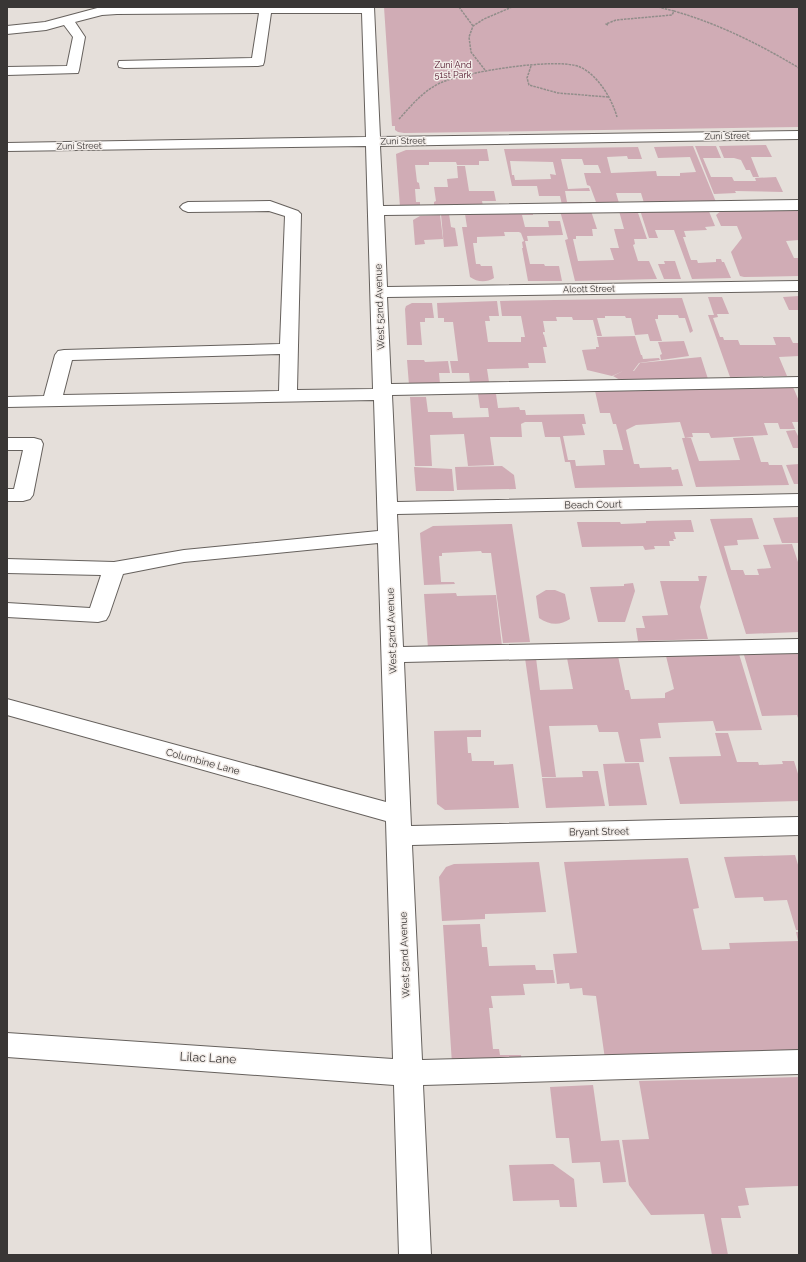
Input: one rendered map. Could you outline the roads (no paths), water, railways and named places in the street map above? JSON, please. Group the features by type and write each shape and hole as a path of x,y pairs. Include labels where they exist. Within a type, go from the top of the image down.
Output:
{"street":[{"path":"7,30 37,28 67,20 84,11 368,8"},
{"name":"West 52nd Avenue","path":"368,8 415,1255"},
{"path":"124,64 258,62 266,9"},
{"path":"7,71 73,70 79,37 67,20"},
{"name":"Zuni Street","path":"7,147 799,135"},
{"path":"375,211 799,205"},
{"path":"188,207 270,206 293,214 288,396"},
{"name":"Alcott Street","path":"378,292 799,286"},
{"path":"52,401 64,355 289,349"},
{"path":"7,402 799,382"},
{"path":"7,444 34,444 23,495 7,495"},
{"name":"Beach Court","path":"387,508 799,500"},
{"path":"7,566 114,569 184,556 388,536"},
{"path":"7,610 98,615 114,569"},
{"path":"392,655 799,646"},
{"name":"Columbine Lane","path":"7,707 399,825"},
{"name":"Bryant Street","path":"399,825 799,826"},
{"name":"Lilac Lane","path":"7,1045 408,1073 799,1062"}],"park label":[{"name":"Zuni And 51st Park","path":"453,70"}]}
